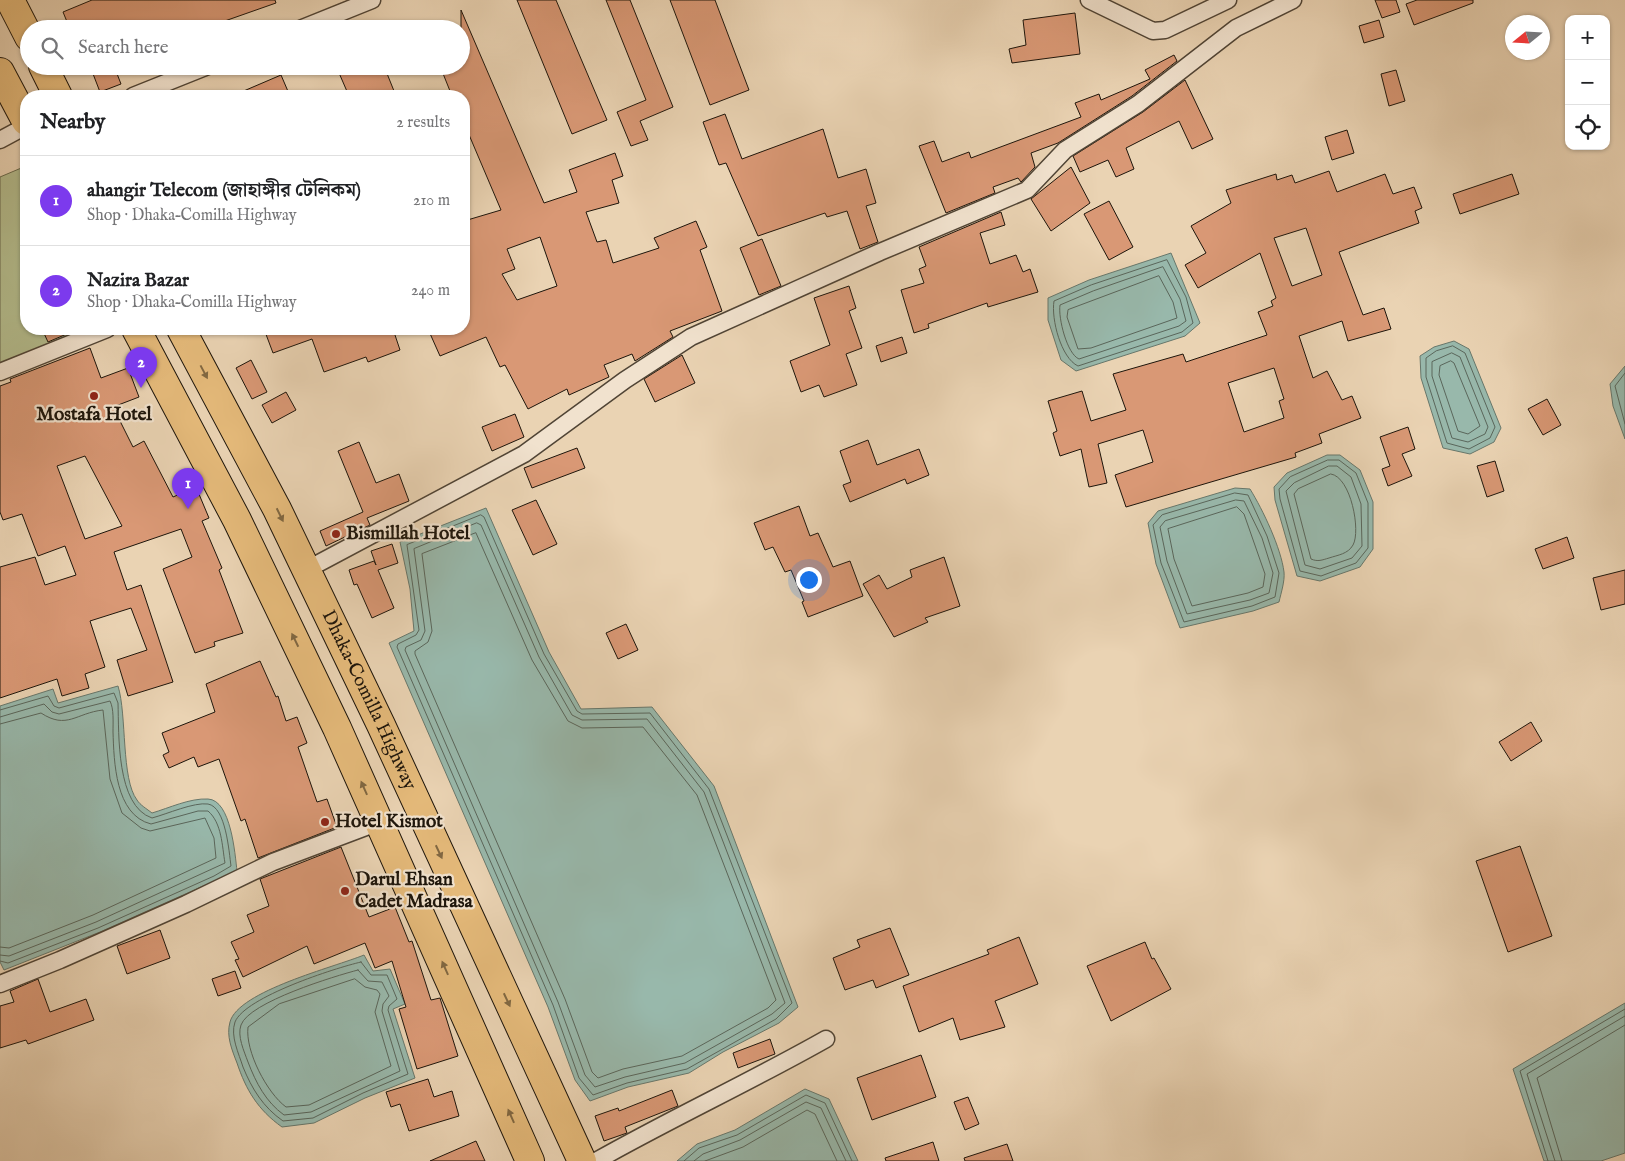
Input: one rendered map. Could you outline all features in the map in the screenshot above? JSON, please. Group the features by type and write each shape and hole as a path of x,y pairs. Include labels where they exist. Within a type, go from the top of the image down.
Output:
{"highway":[{"path":"10,0 20,20"},
{"path":"0,72 20,110"},
{"path":"48,75 55,90"},
{"path":"139,335 237,520 337,728 530,1161"},
{"name":"Dhaka–Comilla Highway","path":"184,335 277,509 381,725 582,1161"}],"street":[{"path":"322,20 372,0"},
{"path":"1089,0 1153,31 1165,30 1228,0"},
{"path":"306,570 524,454 625,380 691,337 880,252 1027,190 1065,150 1138,104 1236,28 1293,0"},
{"path":"148,90 186,75"},
{"path":"0,140 20,129"},
{"path":"0,372 92,335"},
{"path":"0,984 60,960 186,904 273,862 379,822"},
{"path":"596,1161 660,1125 754,1080 826,1039"}],"green space":[{"path":"20,169 20,335 69,335 0,364 0,177"}],"water":[{"path":"1171,253 1200,323 1185,336 1076,371 1061,360 1048,320 1048,298 1089,280"},
{"path":"1454,341 1469,349 1501,428 1494,442 1470,454 1443,448 1421,378 1420,356 1434,347"},
{"path":"1625,366 1625,439 1613,406 1610,384"},
{"path":"1327,455 1340,455 1360,470 1373,502 1373,549 1360,567 1320,581 1297,576 1275,500 1274,487 1287,473"},
{"path":"1235,488 1250,489 1266,518 1275,541 1284,572 1279,602 1253,611 1180,628 1156,564 1148,523 1158,511"},
{"path":"486,508 549,652 581,709 652,707 714,786 798,1007 779,1023 723,1052 689,1073 628,1087 590,1101 575,1080 548,1007 389,643 414,631 410,589 400,542"},
{"path":"118,686 123,713 126,762 132,790 137,800 152,813 194,800 208,799 216,802 222,808 227,818 237,871 100,932 4,970 0,962 0,706 53,689 58,703"},
{"path":"364,955 373,971 390,969 405,1004 393,1009 415,1078 365,1098 314,1123 282,1127 266,1114 244,1082 230,1043 230,1022 237,1011 250,1000 268,990"},
{"path":"1625,1003 1625,1153 1601,1161 1544,1161 1513,1069"},
{"path":"805,1089 829,1099 858,1161 677,1161 697,1144 735,1130"}],"building":[{"path":"92,0 275,0 276,3 228,20 66,20 63,12"},
{"path":"517,0 556,0 607,120 572,134"},
{"path":"606,0 630,0 673,107 640,121 648,140 631,146 617,112 646,100"},
{"path":"670,0 715,0 749,90 710,105"},
{"path":"1375,0 1396,0 1400,12 1382,18"},
{"path":"1417,0 1473,0 1473,3 1414,25 1406,4"},
{"path":"461,10 465,20 461,20"},
{"path":"1075,13 1080,54 1012,63 1009,49 1026,45 1023,20"},
{"path":"1379,20 1384,37 1364,43 1359,26"},
{"path":"470,31 544,203 577,192 569,170 615,153 623,176 612,180 619,203 586,212 597,242 606,240 613,263 659,248 654,238 696,221 707,247 700,250 722,311 670,331 673,337 635,361 632,354 604,365 609,377 569,395 567,389 528,409 505,365 500,367 486,337 440,356 431,335 470,335 470,219 501,210 470,137 470,90 450,90 444,75 470,75","holes":["540,237 557,286 517,300 502,274 515,269 507,249"]},
{"path":"1174,55 1177,61 1132,96 1058,143 1031,153 1035,167 1021,182 1018,178 993,187 995,193 946,213 919,146 934,141 942,162 969,152 971,158 1081,117 1075,103 1099,94 1101,100 1150,79 1145,70"},
{"path":"1396,70 1405,101 1389,106 1381,74"},
{"path":"93,75 118,75 121,84 105,90 99,90"},
{"path":"281,75 287,90 246,90"},
{"path":"340,75 388,75 394,90 346,90"},
{"path":"1185,80 1213,139 1192,149 1179,121 1126,148 1134,169 1116,177 1108,160 1080,172 1073,156 1143,112"},
{"path":"725,114 742,159 823,129 838,178 866,169 876,203 866,206 878,242 860,249 847,211 827,217 825,213 758,236 726,163 719,165 703,122"},
{"path":"1347,130 1354,153 1332,160 1325,137"},
{"path":"1071,167 1090,203 1051,231 1031,199"},
{"path":"1329,171 1337,192 1385,174 1393,194 1414,187 1422,208 1415,211 1419,223 1339,252 1363,315 1384,308 1391,329 1348,341 1342,321 1299,336 1313,378 1327,371 1342,400 1352,396 1361,418 1319,434 1322,443 1295,453 1296,457 1126,507 1115,475 1153,462 1143,430 1098,444 1107,483 1089,487 1081,449 1060,456 1053,433 1057,431 1048,401 1082,391 1091,421 1126,410 1113,374 1183,354 1186,362 1267,335 1258,312 1273,306 1271,301 1276,298 1260,253 1198,288 1185,265 1206,253 1191,226 1231,203 1226,190 1276,174 1277,180 1292,175 1295,183","holes":["1306,228 1322,275 1292,286 1274,238","1274,368 1284,399 1279,401 1284,418 1244,432 1228,383"]},
{"path":"1512,174 1519,194 1460,214 1453,194"},
{"path":"1109,201 1133,247 1109,260 1084,214"},
{"path":"1001,212 1005,225 980,233 990,264 1016,255 1023,272 1030,269 1038,292 988,307 987,303 928,324 929,328 914,333 901,290 924,283 919,269 926,266 919,247"},
{"path":"762,239 781,286 759,295 740,248"},
{"path":"849,286 856,308 849,311 862,348 846,354 857,385 824,397 819,385 801,392 790,361 830,345 814,298"},
{"path":"45,335 64,335 48,342"},
{"path":"266,335 395,335 400,350 368,362 366,357 324,372 312,339 273,353"},
{"path":"902,337 907,353 881,362 876,346"},
{"path":"90,348 101,378 128,368 139,397 113,407 133,447 144,441 173,497 196,487 209,518 202,521 222,568 219,570 243,633 214,642 215,646 195,653 163,569 192,557 181,529 114,552 127,590 141,585 173,682 128,696 117,660 147,650 131,608 90,621 105,667 85,674 89,688 62,696 57,679 0,698 0,567 35,557 45,585 76,575 65,546 38,556 22,514 3,520 0,512 0,386 11,382 10,379","holes":["85,456 122,526 85,539 57,466"]},
{"path":"682,355 695,383 655,402 644,379"},
{"path":"251,360 267,392 252,399 236,368"},
{"path":"286,392 296,410 272,423 262,405"},
{"path":"1547,399 1561,425 1543,435 1528,409"},
{"path":"515,414 524,437 492,451 482,427"},
{"path":"1408,427 1415,449 1402,454 1412,476 1388,486 1382,469 1390,466 1380,437"},
{"path":"868,440 877,465 919,449 929,475 907,484 905,479 850,502 843,485 851,482 840,451"},
{"path":"359,442 376,483 399,474 409,501 367,518 370,525 326,546 320,531 363,512 338,451"},
{"path":"577,448 585,468 532,488 524,468"},
{"path":"1495,461 1504,491 1487,497 1477,466"},
{"path":"536,500 557,544 533,555 512,510"},
{"path":"799,506 810,536 818,533 833,567 850,561 863,596 808,617 802,602 804,601 791,570 785,572 773,547 765,550 754,523"},
{"path":"1567,537 1574,558 1543,569 1535,549"},
{"path":"392,544 398,563 378,570 394,608 372,618 357,584 354,585 349,570 374,561 376,565 371,551"},
{"path":"944,557 960,606 925,618 928,622 894,637 863,584 879,575 887,589 912,577 910,570"},
{"path":"1625,570 1625,604 1601,610 1593,578"},
{"path":"626,624 638,650 618,659 606,633"},
{"path":"260,661 276,697 278,696 286,721 297,717 307,743 298,747 317,802 327,799 337,827 258,858 245,819 241,821 219,759 198,767 194,757 169,768 163,755 169,752 162,733 215,712 206,684"},
{"path":"1531,722 1542,741 1511,761 1499,742"},
{"path":"1520,846 1552,936 1508,952 1476,861"},
{"path":"341,847 369,917 395,907 409,942 412,941 431,1000 440,998 458,1056 417,1069 399,1009 406,1007 392,961 375,968 365,943 314,964 307,946 243,977 235,960 239,959 231,942 254,932 247,915 269,906 260,879"},
{"path":"890,928 909,975 876,988 873,980 845,990 833,958 860,947 857,940"},
{"path":"160,930 170,958 127,974 117,946"},
{"path":"1019,937 1038,984 995,1001 1005,1027 960,1040 953,1018 919,1032 903,986 989,954 987,950"},
{"path":"1145,942 1152,959 1154,958 1171,989 1111,1021 1087,966"},
{"path":"235,971 241,988 218,996 212,979"},
{"path":"38,979 50,1012 86,999 94,1020 28,1044 26,1040 0,1048 0,1006 14,1002 10,991"},
{"path":"770,1039 775,1054 738,1068 733,1053"},
{"path":"921,1055 936,1097 872,1120 857,1078"},
{"path":"428,1079 434,1097 452,1091 459,1116 409,1131 400,1104 391,1107 386,1092"},
{"path":"672,1090 678,1106 625,1127 627,1133 604,1141 595,1116 618,1108 619,1111"},
{"path":"968,1097 979,1124 965,1130 954,1102"},
{"path":"476,1141 485,1161 430,1161"},
{"path":"933,1142 939,1161 886,1161 885,1158"},
{"path":"1007,1144 1013,1161 965,1161 964,1158"}],"place":[{"name":"Nazira Bazar","path":"141,388"},
{"name":"Mostafa Hotel","path":"94,396"},
{"name":"ahangir Telecom (জাহাঙ্গীর টেলিকম)","path":"188,509"},
{"name":"Bismillah Hotel","path":"336,534"},
{"name":"Hotel Kismot","path":"325,822"},
{"name":"Darul Ehsan Cadet Madrasa","path":"345,891"}]}
